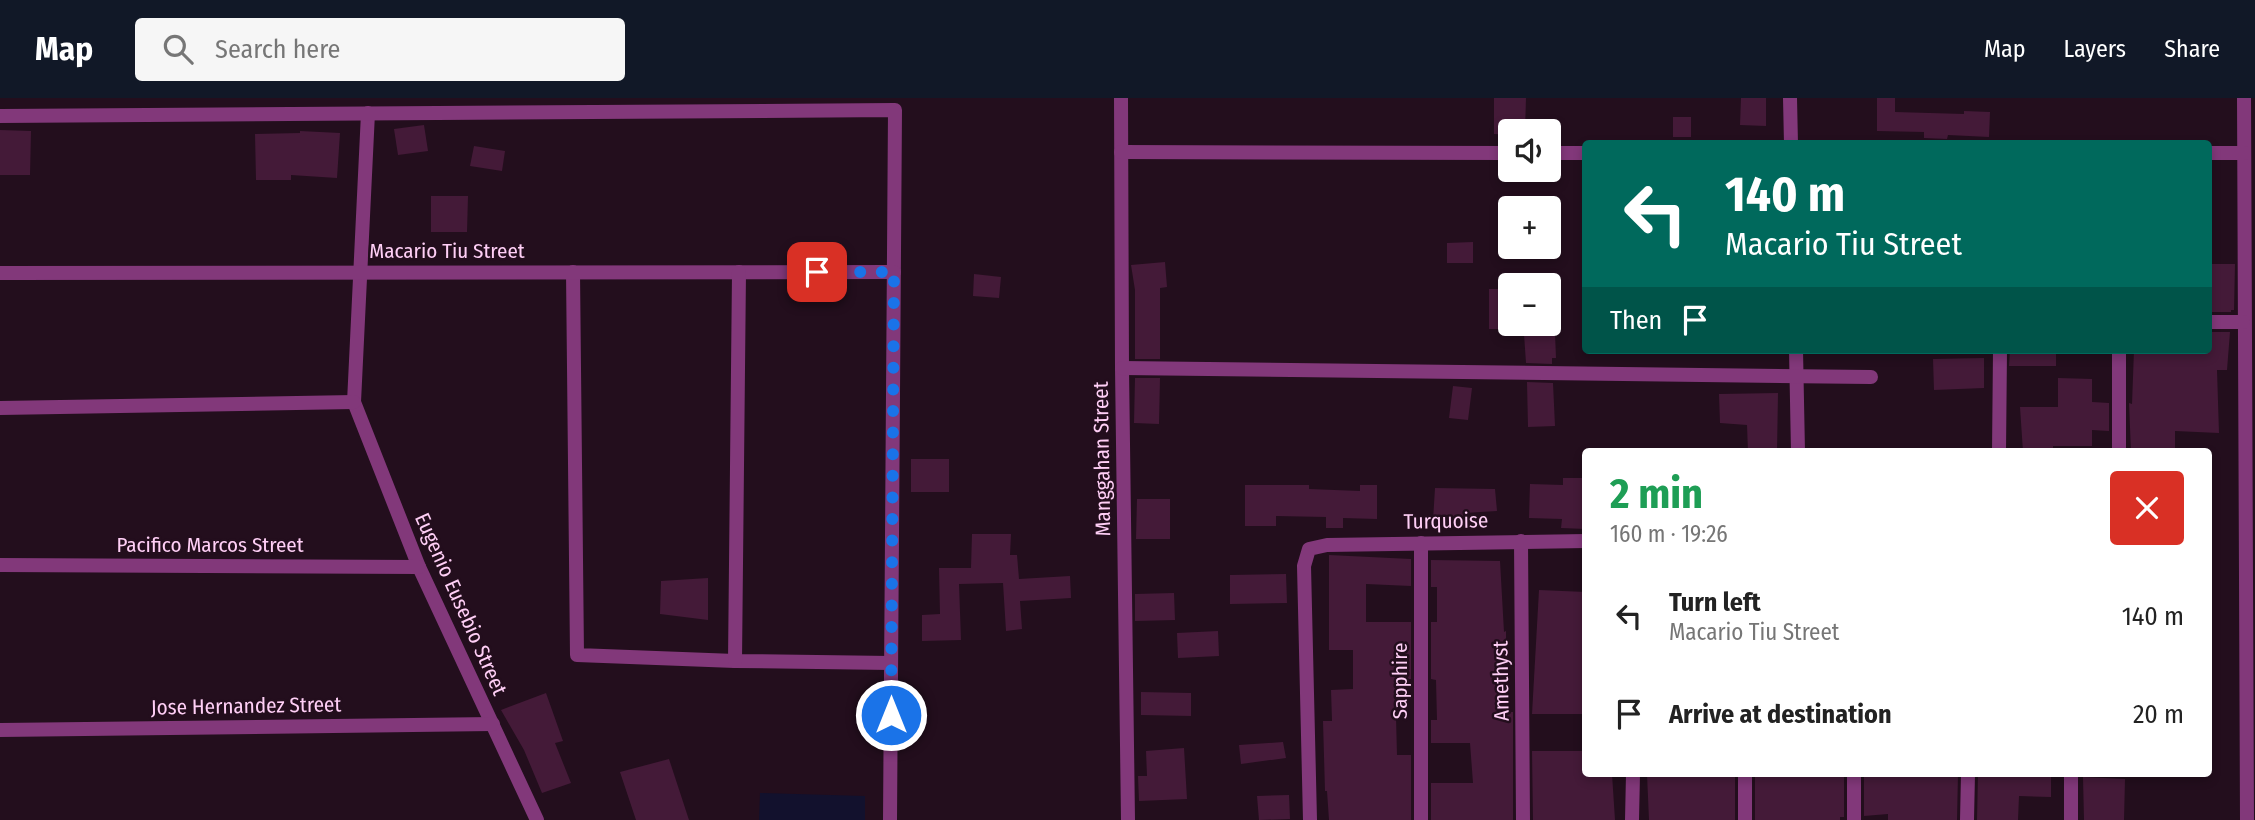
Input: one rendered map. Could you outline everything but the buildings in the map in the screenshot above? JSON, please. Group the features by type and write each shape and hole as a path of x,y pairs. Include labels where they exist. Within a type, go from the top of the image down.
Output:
{"street":[{"name":"Manggahan Street","path":"1121,98 1128,820"},
{"path":"1790,98 1791,140"},
{"path":"2244,98 2247,820"},
{"path":"0,116 895,110 890,820"},
{"name":"Eugenio Eusebio Street","path":"368,113 354,402 419,567 537,820"},
{"path":"1121,152 1498,153"},
{"path":"1561,153 1582,153"},
{"path":"2212,153 2244,153"},
{"path":"573,272 577,655 891,663"},
{"path":"735,661 739,272"},
{"name":"Macario Tiu Street","path":"0,273 894,272"},
{"path":"2212,322 2243,322"},
{"path":"1796,354 1798,448"},
{"path":"2000,354 2000,448"},
{"path":"2119,354 2119,448"},
{"path":"1122,369 1871,377"},
{"path":"0,408 354,402"},
{"name":"Amethyst","path":"1521,541 1523,820"},
{"name":"Turquoise","path":"1310,820 1304,566 1309,549 1326,545 1582,541"},
{"name":"Sapphire","path":"1421,543 1421,820"},
{"name":"Pacifico Marcos Street","path":"0,565 419,567"},
{"name":"Jose Hernandez Street","path":"0,730 493,724"},
{"path":"1632,820 1633,777"},
{"path":"1745,777 1745,820"},
{"path":"1854,777 1854,820"},
{"path":"1967,820 1968,777"},
{"path":"2071,777 2071,820"}],"shaded area":[{"path":"760,793 865,796 865,820 759,820"}],"route":[{"path":"817,272 894,272 891,715"}]}
